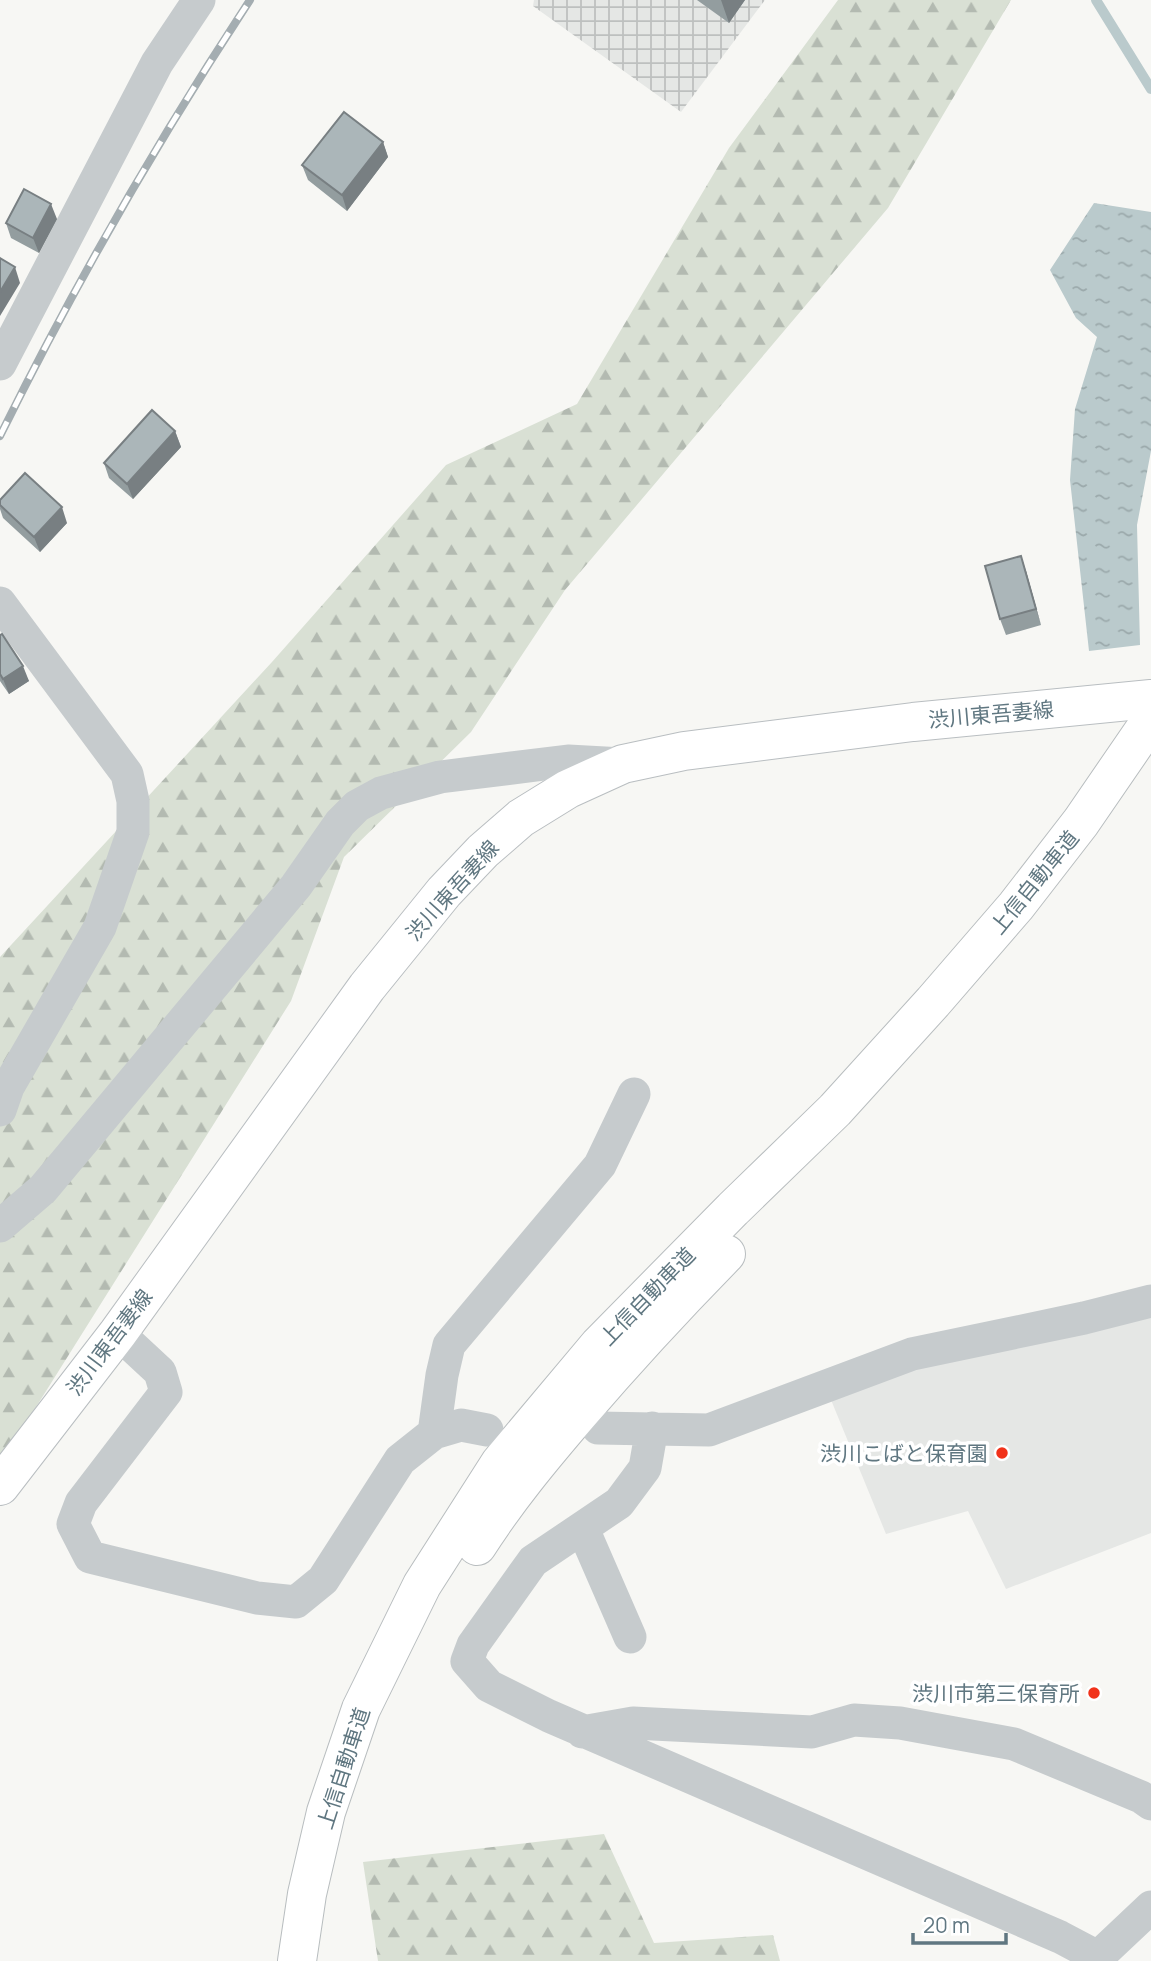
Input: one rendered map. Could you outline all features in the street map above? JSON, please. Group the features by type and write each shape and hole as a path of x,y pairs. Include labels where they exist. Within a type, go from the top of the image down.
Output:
{"main road":[{"name":"渋川東吾妻線","path":"0,1486 118,1333 367,988 444,892 484,851 522,818 568,789 623,764 684,751 913,722 1151,699"},
{"name":"上信自動車道","path":"297,1961 307,1894 326,1812 361,1709 422,1585 500,1463 599,1345 835,1110 1027,913 1081,822 1151,720"},
{"name":"上信自動車道","path":"323,1961 327,1920 350,1815 390,1705 418,1645 494,1520 543,1455 614,1373 683,1298 882,1094 1027,913 1151,768"}],"street":[{"path":"0,364 157,63 199,0"},
{"path":"0,603 127,774 133,801 132,832 100,927 8,1087 0,1110"},
{"path":"0,1226 43,1189 296,886 340,823 356,806 381,793 440,777 568,761 623,764"},
{"path":"434,1433 449,1345 600,1165 634,1094"},
{"path":"597,1428 709,1430 912,1354 1151,1301"},
{"path":"118,1333 160,1373 166,1392 81,1503 73,1524 90,1557 257,1598 296,1602 323,1580 400,1460 434,1433 461,1425 487,1430"},
{"path":"652,1428 645,1468 619,1503 533,1561 473,1645 467,1661 489,1686 582,1732 1060,1937 1099,1959 1151,1907"},
{"path":"583,1529 630,1637"},
{"path":"582,1732 633,1723 812,1732 854,1720 900,1723 1014,1744 1141,1797 1151,1804"}],"shaded area":[{"path":"534,0 765,0 681,112 533,6"},
{"name":"渋川こばと保育園","path":"1151,1307 1151,1533 1006,1589 968,1511 886,1534 829,1395 915,1360"}],"green space":[{"path":"838,0 1011,0 888,208 565,590 471,732 344,857 291,1001 4,1458 0,1454 0,957 272,662 446,465 577,404 729,148"},
{"path":"604,1834 654,1943 773,1935 780,1961 378,1961 363,1862"}],"water":[{"path":"1094,203 1151,212 1151,451 1137,525 1140,645 1089,651 1070,480 1075,409 1097,337 1076,318 1050,270"}],"building":[{"path":"344,112 383,142 342,195 302,165"},
{"path":"24,189 51,204 33,238 6,223"},
{"path":"0,258 15,267 0,292"},
{"path":"152,410 175,431 127,484 104,463"},
{"path":"25,473 62,507 34,537 0,505 0,500"},
{"path":"1021,556 1036,609 1000,619 985,566"},
{"path":"2,634 23,666 3,679 0,674"}],"waterway":[{"path":"1096,0 1151,89"}],"railway":[{"path":"0,436 57,324 118,214 250,0"}],"place":[{"name":"渋川こばと保育園","path":"1002,1453"},
{"name":"渋川市第三保育所","path":"1094,1693"}]}
